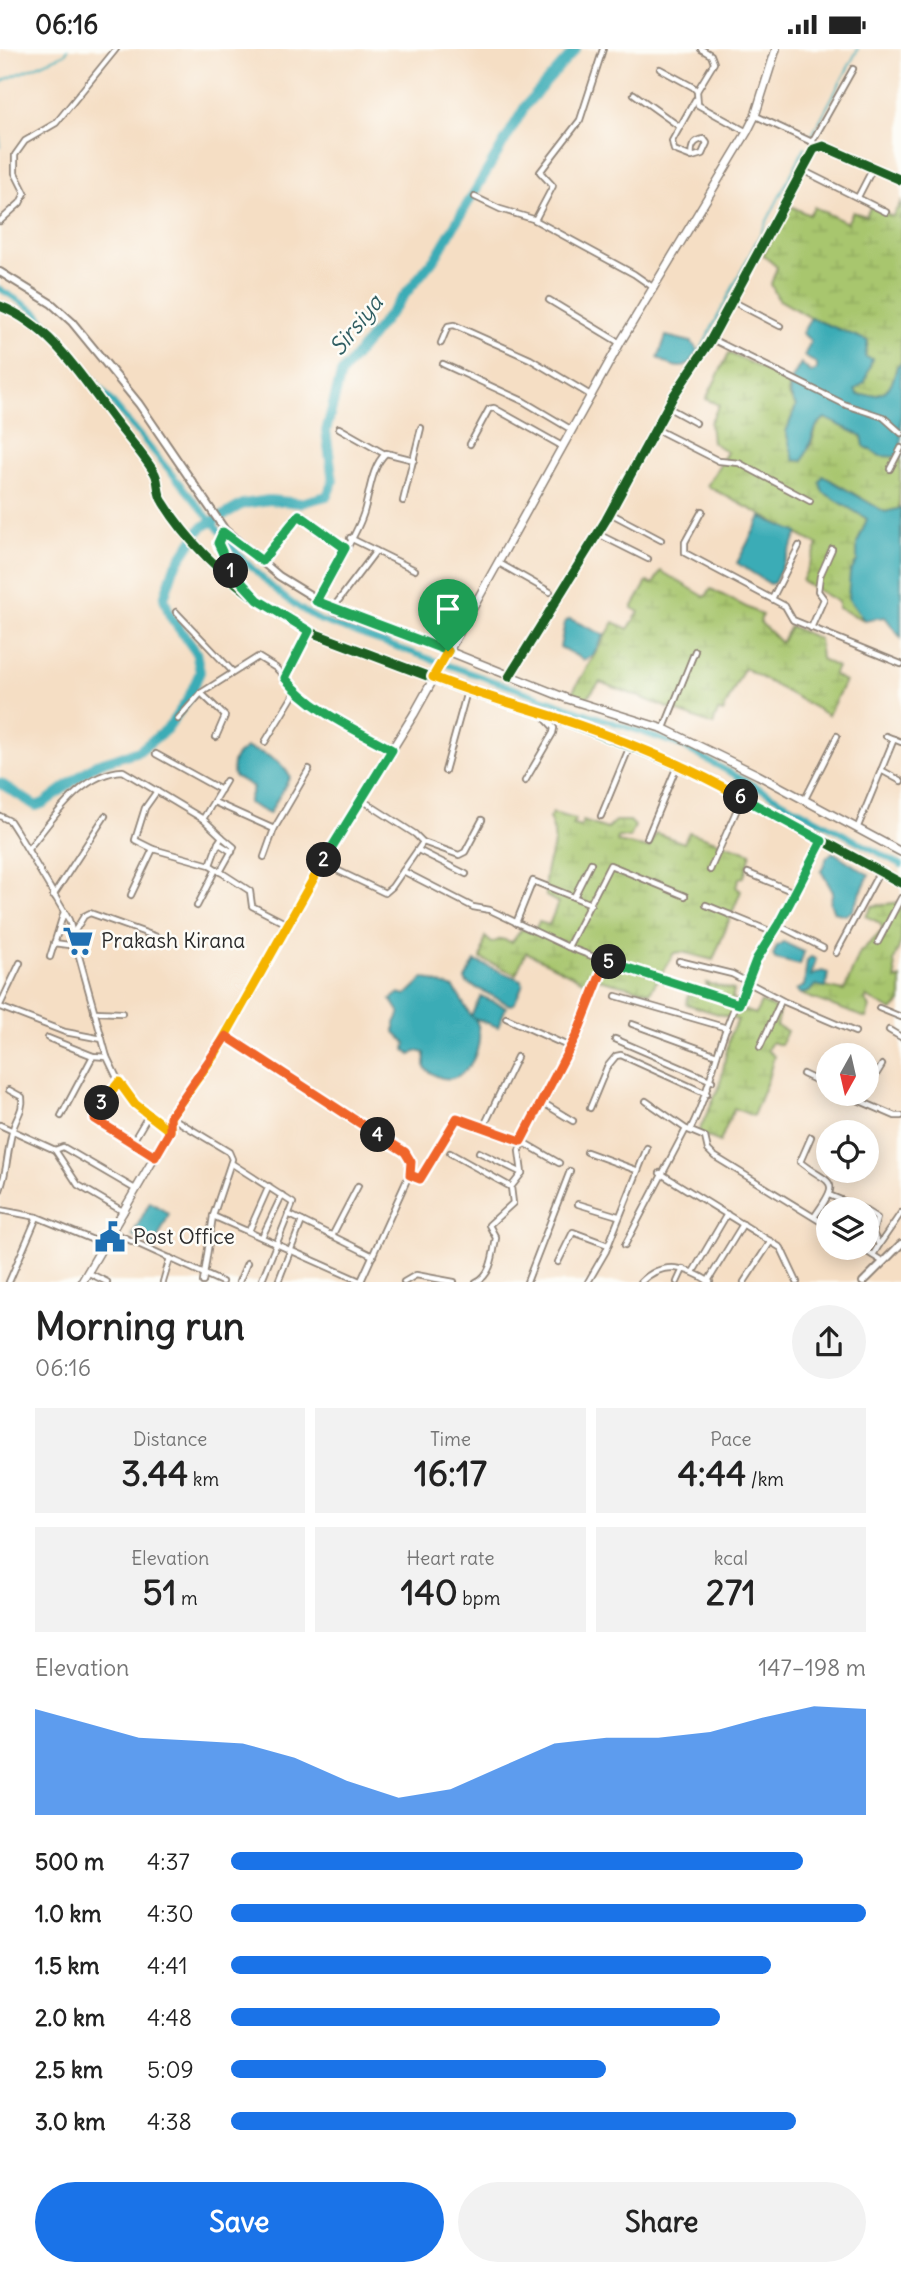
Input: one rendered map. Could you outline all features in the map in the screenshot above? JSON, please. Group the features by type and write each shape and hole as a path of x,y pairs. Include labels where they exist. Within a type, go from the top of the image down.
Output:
{"main road":[{"path":"82,1282 170,1131 170,1117 226,1036 322,863 392,750 499,563 620,343 655,289 747,131 755,116 776,49"},
{"path":"446,654 664,729 758,775 901,852"}],"street":[{"path":"0,222 20,203 25,193 15,173 15,155 25,141 56,123 116,49"},
{"path":"535,220 553,186 541,176 541,170 580,120 603,49"},
{"path":"692,157 674,150 673,146 697,91 714,63 711,55 701,49"},
{"path":"660,69 697,91"},
{"path":"812,142 853,69"},
{"path":"634,94 680,127"},
{"path":"695,100 698,105 747,131"},
{"path":"755,116 872,170 900,178"},
{"path":"509,677 610,513 667,407 712,339 818,145"},
{"path":"858,197 872,170"},
{"path":"804,171 886,212"},
{"path":"475,197 500,209 535,220 634,274 655,289"},
{"path":"0,272 52,303 72,322 139,404 196,485 223,532 316,601 446,654"},
{"path":"549,300 620,343"},
{"path":"732,301 780,326"},
{"path":"0,306 16,312 52,339 154,472 163,503 200,550 215,568 236,580 258,600 309,631 467,691 540,713 630,746 677,766 901,883"},
{"path":"441,343 452,324 530,359 593,396"},
{"path":"712,339 846,405 883,417 901,433"},
{"path":"443,364 523,401 572,430"},
{"path":"667,407 696,423"},
{"path":"470,444 489,409 494,408 562,446"},
{"path":"339,428 384,453 414,460"},
{"path":"403,501 421,428"},
{"path":"656,429 719,461 739,463 810,501"},
{"path":"890,469 901,448"},
{"path":"316,601 361,521 372,478 384,453"},
{"path":"702,511 685,542 685,553 789,608 791,619 901,664"},
{"path":"610,513 661,540"},
{"path":"262,561 297,515 345,548"},
{"path":"223,532 219,546 236,580"},
{"path":"597,534 648,559"},
{"path":"350,538 415,570"},
{"path":"772,599 799,546"},
{"path":"811,628 824,599 818,591 819,582 832,549"},
{"path":"332,609 376,551"},
{"path":"499,563 550,592"},
{"path":"176,612 233,672"},
{"path":"285,678 309,631"},
{"path":"664,729 695,651"},
{"path":"177,719 201,693 258,657 265,659 313,705 392,750"},
{"path":"265,742 296,691"},
{"path":"446,771 467,691"},
{"path":"201,693 225,716 216,737"},
{"path":"525,781 553,733 554,728 540,713"},
{"path":"804,802 837,736"},
{"path":"886,736 901,742"},
{"path":"857,830 894,739"},
{"path":"601,816 630,746"},
{"path":"156,754 221,790"},
{"path":"647,838 677,766"},
{"path":"264,857 274,829 309,769"},
{"path":"881,770 901,781"},
{"path":"28,849 77,791 111,771 122,771 203,819 232,844 232,852 197,906"},
{"path":"203,819 226,781"},
{"path":"157,791 145,808 135,837 139,844 209,865 250,891 252,906 288,924"},
{"path":"710,870 742,798"},
{"path":"361,799 423,842 463,855 482,820"},
{"path":"214,802 274,829"},
{"path":"0,816 10,821 64,911 74,935 107,1057 119,1082 148,1116 170,1131"},
{"path":"54,895 105,816"},
{"path":"209,865 222,837"},
{"path":"625,1245 660,1173 707,1094 727,1028 739,1004 745,983 822,841"},
{"path":"322,863 385,893 423,842"},
{"path":"218,843 232,852"},
{"path":"131,895 153,849"},
{"path":"418,850 466,874"},
{"path":"574,897 591,863"},
{"path":"568,947 611,864 685,896"},
{"path":"403,871 473,908 491,910 568,947 739,1004"},
{"path":"836,953 880,871"},
{"path":"748,873 794,892"},
{"path":"516,923 533,881 591,904"},
{"path":"878,942 901,898"},
{"path":"706,905 772,932"},
{"path":"50,957 64,911"},
{"path":"74,935 84,916 90,913 160,938"},
{"path":"778,925 823,948"},
{"path":"54,943 76,946"},
{"path":"476,1282 486,1276 492,1259 496,1238 489,1225 511,1207 512,1187 522,1173 521,1141 570,1047 606,961"},
{"path":"679,961 732,974 781,1001 855,1032"},
{"path":"20,963 0,1006 65,1032 102,1039"},
{"path":"616,996 727,1028"},
{"path":"760,1047 781,1001"},
{"path":"879,1008 901,1017"},
{"path":"94,1012 122,1013"},
{"path":"506,1018 570,1047"},
{"path":"632,1024 718,1055"},
{"path":"889,1030 901,1037"},
{"path":"214,1216 362,1282 410,1175 411,1162 405,1152 226,1036"},
{"path":"48,1038 93,1056 107,1057"},
{"path":"615,1038 712,1081"},
{"path":"590,1108 607,1067 616,1056 621,1055 707,1094"},
{"path":"61,1116 93,1056"},
{"path":"484,1126 517,1057"},
{"path":"879,1070 882,1065"},
{"path":"803,1074 816,1080"},
{"path":"119,1082 94,1117 155,1157"},
{"path":"0,1190 11,1152 12,1130 23,1100 9,1090"},
{"path":"540,1101 573,1121"},
{"path":"646,1101 705,1137 708,1150 714,1156 814,1217 829,1195 827,1179 800,1162 811,1137"},
{"path":"874,1106 901,1116"},
{"path":"132,1143 148,1116"},
{"path":"170,1117 229,1152 231,1163 214,1216 203,1282"},
{"path":"410,1175 417,1179 422,1178 457,1118 521,1141 559,1163"},
{"path":"0,1125 55,1150 78,1185 124,1212"},
{"path":"55,1150 62,1147 136,1190"},
{"path":"588,1282 608,1245 647,1148"},
{"path":"479,1152 522,1173"},
{"path":"587,1152 636,1171"},
{"path":"450,1153 512,1187"},
{"path":"231,1163 293,1203 261,1282"},
{"path":"527,1282 570,1171"},
{"path":"660,1173 771,1241 786,1255 797,1282"},
{"path":"332,1236 358,1186"},
{"path":"249,1231 269,1187"},
{"path":"262,1237 282,1195"},
{"path":"829,1195 834,1197"},
{"path":"578,1204 618,1216"},
{"path":"0,1210 37,1217 103,1244"},
{"path":"879,1245 901,1213"},
{"path":"288,1214 373,1256"},
{"path":"693,1272 727,1214"},
{"path":"9,1282 37,1217"},
{"path":"278,1282 302,1221"},
{"path":"641,1282 666,1267 693,1272 709,1282 743,1224"},
{"path":"112,1232 222,1282"},
{"path":"558,1262 573,1232 608,1245"},
{"path":"744,1282 771,1241"},
{"path":"868,1280 881,1261 901,1244"},
{"path":"163,1282 170,1258"},
{"path":"239,1282 247,1263"},
{"path":"677,1282 683,1269"},
{"path":"87,1272 107,1282"},
{"path":"404,1282 416,1275 454,1282"},
{"path":"416,1275 420,1282"}],"green space":[{"path":"901,202 901,363 885,391 874,395 858,395 855,390 871,359 865,357 868,341 811,318 778,299 771,284 777,267 763,255 791,206 809,215 814,207 847,223 853,212 866,216 871,206 892,217"},
{"path":"729,353 790,382 788,394 796,406 786,432 795,460 811,445 817,425 825,418 862,436 883,454 901,457 899,510 885,512 824,476 867,519 857,544 857,561 850,573 849,598 864,620 838,608 838,602 802,581 818,545 707,486 727,452 712,442 710,423 719,405 706,399"},
{"path":"661,571 705,597 711,589 762,615 760,622 781,643 790,626 819,639 821,659 837,667 833,675 845,681 828,715 744,668 723,712 718,711 713,725 600,682 583,702 570,696 614,622 628,629 639,612 632,608 647,582 653,584"},
{"path":"553,813 575,819 573,825 581,827 583,821 607,829 616,821 630,821 635,826 630,838 618,837 617,842 649,848 656,833 684,843 689,832 751,853 744,877 739,878 736,887 741,891 713,960 682,952 674,953 650,992 595,978 585,982 526,952 516,974 481,959 485,937 492,943 501,939 512,942 522,929 533,933 539,922 549,925 558,903 546,896 545,884 554,846 554,834 549,818"},
{"path":"901,902 901,941 894,961 896,980 901,978 901,1002 892,1011 867,997 865,1000 870,1007 866,1018 800,994 809,992 815,985 844,991 860,952 883,930 880,923 866,916 872,906"},
{"path":"706,983 734,990 732,998 743,1010 756,1014 761,1002 779,1010 777,1026 787,1031 781,1045 772,1042 767,1050 774,1056 753,1116 734,1108 720,1142 698,1133 720,1085 730,1034 738,1020 686,1004 689,993 695,995 709,991"}],"water":[{"path":"811,318 868,341 865,357 872,359 865,382 855,390 858,395 874,395 885,391 901,363 901,457 880,456 864,446 862,436 825,418 817,425 803,461 794,460 786,432 796,406 790,394 790,384 801,363 811,373 817,370 817,364 804,356 811,341 802,333"},
{"path":"666,336 691,342 697,348 691,362 677,367 658,358"},
{"path":"823,476 885,512 901,508 901,638 885,617 864,620 848,598 850,573 857,561 857,544 867,519 823,492 820,482"},
{"path":"761,517 798,533 774,583 770,584 737,563"},
{"path":"570,619 604,635 593,655 584,660 560,647 565,622"},
{"path":"246,748 277,761 290,777 269,814 248,803 253,787 234,776 234,760"},
{"path":"833,852 869,875 852,911 845,915 834,912 830,903 833,892 821,871 827,857"},
{"path":"783,942 804,952 800,965 775,959 773,955 777,946"},
{"path":"811,957 816,959 811,976 822,971 828,973 826,987 815,985 809,992 800,994 796,990 804,986 807,960"},
{"path":"475,961 521,980 523,985 514,1004 510,1005 467,983 465,979"},
{"path":"424,978 454,988 471,1016 481,996 506,1007 498,1027 474,1018 479,1039 476,1052 462,1073 452,1078 439,1077 425,1068 425,1053 417,1051 411,1055 405,1050 406,1043 395,1032 395,1023 400,1013 391,999 399,993 406,995"},
{"path":"150,1202 169,1214 154,1247 132,1236"}],"waterway":[{"path":"0,85 4,80 65,54 68,49"},
{"name":"Sirsiya","path":"0,783 36,806 44,803 96,764 139,751 167,729 188,699 200,672 196,652 170,616 164,598 174,568 201,528 243,504 269,500 300,503 327,496 333,481 326,431 341,374 437,255 526,105 576,49"},
{"path":"812,135 858,49"},
{"path":"0,133 0,147"},
{"path":"696,353 700,351 805,147"},
{"path":"0,289 37,312 237,552 297,607 321,621 681,746 901,865"}],"cycle path":[{"path":"509,677 606,520 674,395 709,343 814,149 823,146 901,180"},
{"path":"0,306 36,327 65,355 150,465 156,475 161,498 192,541 227,576 266,606 308,631 467,691 556,718 719,784 901,883"}],"place":[{"name":"Prakash Kirana","path":"78,941"},
{"name":"Post Office","path":"110,1237"}],"route":[{"path":"448,651 377,627 316,601 345,548 299,515 294,517 262,561 225,530 219,536 219,546 236,580 258,600 309,631 285,678 313,705 392,750 322,863 215,1054 170,1117 170,1131 135,1104 119,1082 96,1111 95,1119 155,1157 170,1131 170,1117 215,1054 226,1036 405,1152 411,1162 410,1175 420,1179 457,1118 521,1141 531,1117 577,1034 606,961 636,973 739,1004 756,960 778,925 822,841 719,784 656,756 556,717 467,691 433,677 448,651"}]}
